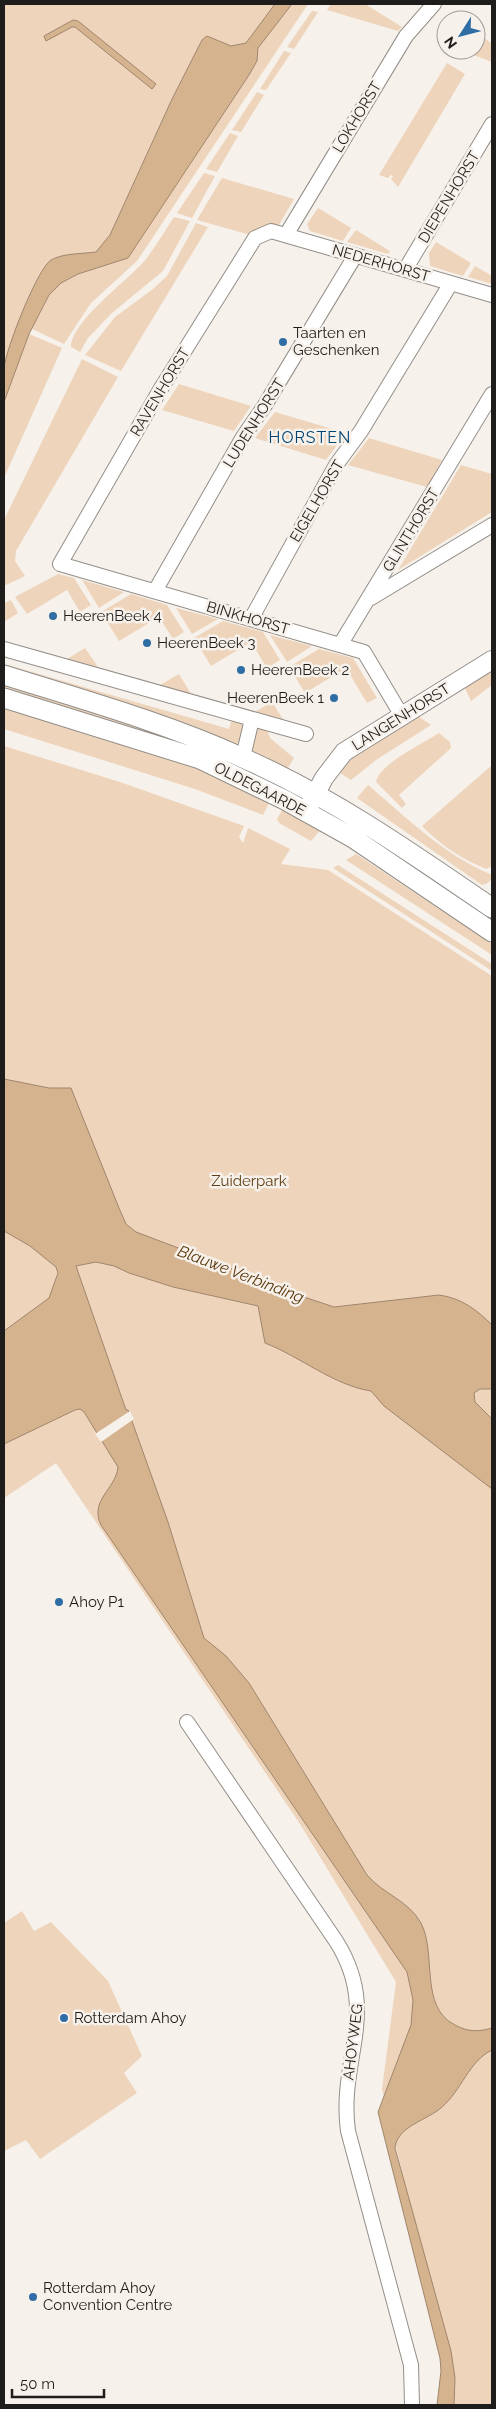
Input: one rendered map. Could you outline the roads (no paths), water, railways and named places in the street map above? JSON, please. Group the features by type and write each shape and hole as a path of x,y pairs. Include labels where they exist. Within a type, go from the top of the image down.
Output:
{"main road":[{"name":"OLDEGAARDE","path":"4,676 163,726 243,757 315,794 492,908"},
{"name":"OLDEGAARDE","path":"4,698 200,759 306,812 352,838 492,932"}],"street":[{"name":"LOKHORST","path":"286,235 406,36 434,4"},
{"name":"DIEPENHORST","path":"405,270 492,124"},
{"name":"NEDERHORST","path":"270,231 492,295"},
{"name":"RAVENHORST","path":"60,564 160,390 255,238 270,231"},
{"name":"LUDENHORST","path":"155,591 243,437 265,405 355,256"},
{"name":"EIGELHORST","path":"251,619 336,465 361,431 451,283"},
{"name":"GLINTHORST","path":"340,645 370,599 492,394"},
{"name":"GLINTHORST","path":"370,599 492,525"},
{"name":"BINKHORST","path":"60,564 364,652 402,716"},
{"path":"4,649 306,734"},
{"name":"LANGENHORST","path":"306,812 315,794 344,752 492,660"},
{"name":"OLDEGAARDE","path":"243,757 252,719"},
{"name":"AHOYWEG","path":"186,1722 336,1941 352,1971 357,1992 358,2012 346,2100 347,2126 411,2365 412,2405"}],"water":[{"path":"275,4 292,4 258,48 257,61 249,75 128,258 78,274 61,283 49,295 29,334 4,402 3,372 10,344 23,310 45,266 51,260 61,256 96,252 110,235 172,99 202,40 207,36 231,46 246,43"},
{"path":"73,20 78,21 156,84 152,89 75,27 46,41 44,36"},
{"name":"Blauwe Verbinding","path":"4,1079 49,1088 71,1088 126,1224 136,1232 226,1266 278,1291 295,1294 334,1307 439,1295 447,1296 468,1305 492,1325 492,1389 480,1389 474,1393 475,1402 492,1419 492,1489 384,1406 371,1391 343,1383 265,1343 258,1306 173,1287 129,1273 114,1266 96,1262 76,1266 126,1410 128,1410 168,1522 204,1638 226,1656 249,1683 367,1875 373,1882 416,1915 426,1936 433,1993 437,2006 444,2017 455,2025 469,2030 478,2031 492,2028 492,2050 477,2061 455,2093 442,2107 401,2134 395,2148 451,2351 455,2378 454,2405 437,2405 441,2371 440,2358 378,2112 411,2025 413,2000 407,1972 101,1525 98,1508 113,1482 118,1467 84,1412 80,1409 75,1410 4,1444 4,1331 49,1298 58,1273 56,1267 30,1246 4,1231"}],"place":[{"name":"Taarten en Geschenken","path":"283,342"},
{"name":"HeerenBeek 4","path":"53,616"},
{"name":"HeerenBeek 3","path":"147,643"},
{"name":"HeerenBeek 2","path":"241,670"},
{"name":"HeerenBeek 1","path":"334,698"},
{"name":"Ahoy P1","path":"59,1602"},
{"name":"Rotterdam Ahoy","path":"64,2018"},
{"name":"Rotterdam Ahoy Convention Centre","path":"33,2297"}],"district":[{"name":"HORSTEN","path":"310,437"}],"park label":[{"name":"Zuiderpark","path":"249,1181"}]}
